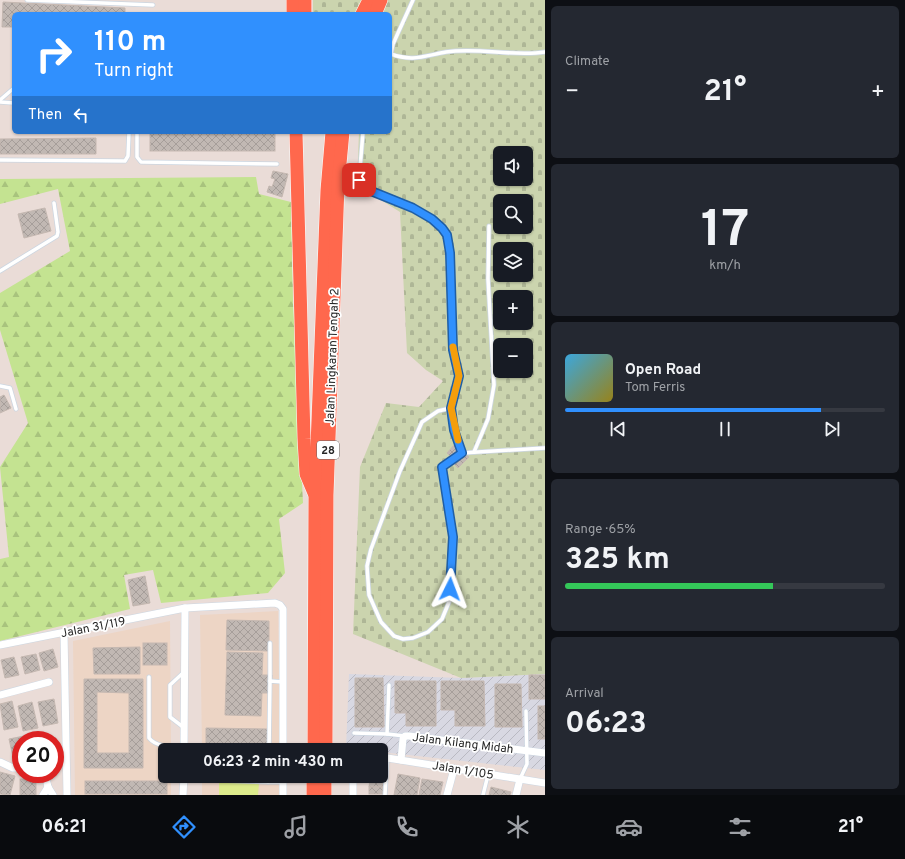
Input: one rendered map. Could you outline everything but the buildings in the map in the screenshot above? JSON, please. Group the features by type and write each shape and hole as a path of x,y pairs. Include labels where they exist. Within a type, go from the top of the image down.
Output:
{"highway":[{"path":"293,0 293,12"},
{"path":"305,0 305,12"},
{"path":"363,12 369,0"},
{"path":"376,12 381,0"},
{"path":"296,134 306,474 316,497"},
{"name":"Jalan Lingkaran Tengah 2","path":"326,743 327,495 335,152 332,134"},
{"name":"Jalan Lingkaran Tengah 2","path":"314,743 316,497 335,152 342,134"},
{"path":"313,783 313,795"},
{"path":"325,783 325,795"}],"street":[{"name":"Jalan 31/119","path":"0,645 185,608 275,603 280,605 283,609 283,682"},
{"path":"184,743 185,608"},
{"path":"64,633 67,795"},
{"path":"0,695 48,682"},
{"path":"283,682 284,743"},
{"name":"Jalan Kilang Midah","path":"401,760 405,736 545,753"},
{"name":"Jalan 1/105","path":"388,758 545,783"},
{"path":"0,762 12,768"},
{"path":"447,795 454,769"},
{"path":"516,795 520,779"},
{"path":"47,783 53,795"},
{"path":"183,795 184,783"},
{"path":"283,783 283,795"},
{"path":"353,783 353,795"},
{"path":"43,795 48,787"}],"lane":[{"path":"27,0 153,5"},
{"path":"392,49 413,0"},
{"path":"392,54 403,59 464,50 545,52"},
{"path":"0,101 12,90"},
{"path":"0,101 12,102"},
{"path":"0,160 123,162 128,158 129,134"},
{"path":"138,134 137,157 141,162 277,164"},
{"path":"362,134 360,182 371,191 413,208 432,219 447,235 450,253 453,350 459,376 451,408 454,430 462,453"},
{"path":"0,271 57,236 58,232 54,203"},
{"path":"474,452 488,419 494,385 488,279 489,226"},
{"path":"0,386 10,388 16,409"},
{"path":"451,408 438,411 422,422 400,471 371,549 368,566 369,595 380,622 394,636 402,639 413,638 428,632 442,619 449,602 453,537 442,467 462,453 545,448"},
{"path":"269,743 270,643"},
{"path":"184,727 170,718 170,685 185,672"},
{"path":"148,677 149,738 152,742 158,744"},
{"path":"270,681 283,682"},
{"path":"387,734 389,685"},
{"path":"520,779 527,764 526,711"},
{"path":"354,733 405,736"},
{"path":"483,795 488,775"},
{"path":"385,783 385,795"}],"shaded area":[{"path":"278,611 280,743 202,743 200,615"},
{"path":"170,621 171,743 158,743 158,783 171,783 171,795 75,795 73,641"},
{"path":"349,674 461,678 545,674 545,770 388,753 388,743 346,743"},
{"path":"202,783 281,783 281,795 202,795"}],"green space":[{"path":"313,0 545,0 545,674 461,678 353,634 360,467 386,403 419,407 443,381 426,370 407,353 400,212 357,185 359,134 392,134 392,12 313,12"},
{"path":"256,177 259,194 291,202 293,299 303,503 279,519 285,573 268,593 161,603 153,570 124,575 130,609 0,641 0,559 9,557 0,467 28,423 0,330 0,293 70,251 58,189 0,204 0,179"},
{"path":"219,783 259,784 258,795 219,795"}],"slow traffic":[{"path":"453,347 459,376 451,408 454,430 458,440"}],"route":[{"path":"359,180 363,186 371,191 413,208 432,219 446,232 449,242 453,350 459,376 451,408 454,430 462,453 442,467 453,537 450,589"}]}
